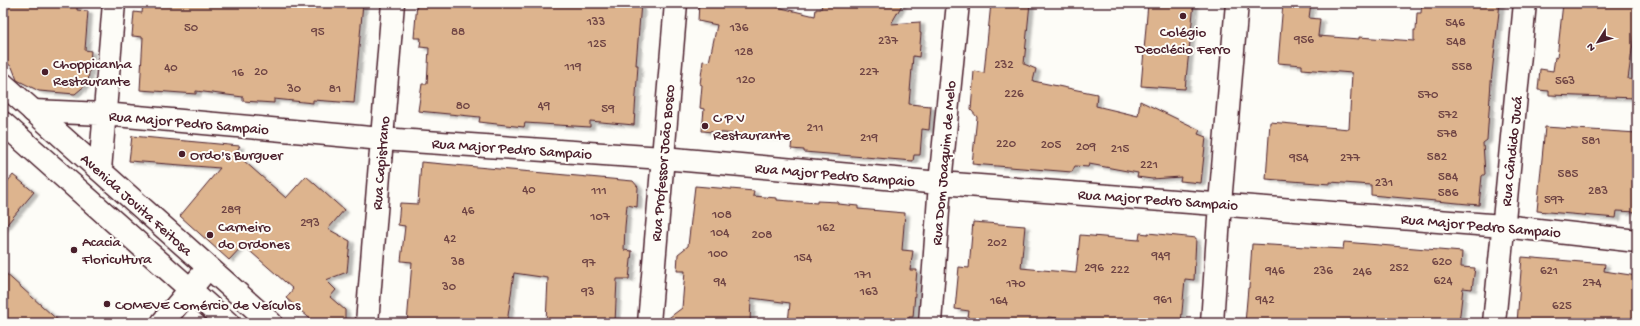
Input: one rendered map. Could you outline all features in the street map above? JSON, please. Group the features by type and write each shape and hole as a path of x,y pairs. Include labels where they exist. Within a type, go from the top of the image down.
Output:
{"street":[{"path":"100,170 114,3"},
{"name":"Rua Capistrano","path":"367,323 394,3"},
{"name":"Rua Professor João Bosco","path":"649,323 676,3"},
{"name":"Rua Dom Joaquim de Melo","path":"930,323 940,183 958,3"},
{"path":"1212,323 1220,203 1237,3"},
{"name":"Rua Cândido Jucá","path":"1494,323 1525,3"},
{"name":"Avenida Jovita Feitosa","path":"3,84 271,323"},
{"name":"Rua Major Pedro Sampaio","path":"33,111 104,114 382,139 663,158 940,183 1220,203 1503,226 1637,240"},
{"name":"Avenida Jovita Feitosa","path":"3,123 228,323"},
{"path":"162,323 208,268"}],"building":[{"path":"3,3 77,3 77,10 88,11 85,50 91,51 88,83 75,94 39,91 17,80 12,67 3,60"},
{"path":"143,3 363,3 354,103 313,100 313,103 274,99 274,103 243,101 243,97 196,91 196,94 140,90 143,37 132,36 134,12 142,13"},
{"path":"417,3 641,3 636,65 638,65 634,125 590,121 590,127 525,123 524,127 479,122 480,117 418,111 422,84 427,84 429,48 420,47 421,38 414,38"},
{"path":"699,3 778,3 777,7 815,16 816,9 821,9 822,3 903,3 891,24 920,22 921,33 919,57 913,56 909,104 931,106 929,130 922,129 920,155 914,155 913,161 804,152 804,150 791,149 792,139 702,131 704,109 700,108 702,85 700,84 703,61 709,62 717,25 698,21"},
{"path":"991,3 1030,3 1024,64 1036,69 1033,81 1097,94 1096,106 1138,116 1140,101 1200,130 1198,134 1206,137 1201,183 1180,181 1181,177 1152,179 1137,177 1138,173 1089,164 1088,167 1075,166 1072,172 972,164 977,117 971,110 974,71 984,73"},
{"path":"1148,3 1194,3 1185,89 1141,86"},
{"path":"1283,3 1311,3 1309,18 1320,19 1318,36 1414,41 1417,13 1421,13 1422,3 1500,3 1491,82 1487,140 1483,143 1485,174 1482,176 1479,205 1371,195 1371,185 1330,182 1330,184 1266,179 1270,122 1349,129 1352,73 1302,69 1302,65 1278,63"},
{"path":"1563,3 1637,3 1637,36 1634,36 1628,79 1637,80 1637,98 1549,95 1549,91 1538,90 1540,69 1553,71 1555,57 1557,58"},
{"path":"1545,127 1637,133 1637,212 1617,211 1616,218 1537,211"},
{"path":"132,136 240,146 235,153 286,198 306,176 344,210 328,229 350,241 347,272 326,280 336,290 330,297 345,310 345,323 315,323 286,298 293,289 243,245 229,260 180,216 220,168 129,161"},
{"path":"421,162 633,181 638,187 637,207 627,205 624,250 632,251 629,279 617,279 615,323 546,323 548,278 514,273 507,323 407,323 412,262 401,261 405,226 398,225 400,203 418,204"},
{"path":"13,175 34,192 3,229 3,187"},
{"path":"695,186 754,191 753,196 777,198 777,200 817,203 817,201 838,202 838,204 858,206 858,209 905,213 902,250 913,251 910,270 917,270 913,317 909,317 908,323 788,323 790,303 751,298 750,323 662,323 682,308 685,271 677,271 678,254 688,246"},
{"path":"973,222 1025,226 1021,268 1076,273 1080,235 1139,240 1140,233 1148,233 1196,238 1194,280 1185,279 1181,323 1096,323 1048,317 1047,323 967,323 969,311 955,309 959,267 969,268"},
{"path":"1344,242 1462,252 1461,267 1475,268 1472,289 1463,288 1459,323 1245,323 1252,244 1343,249"},
{"path":"1522,257 1605,264 1604,271 1637,276 1637,323 1517,323"},
{"path":"3,271 61,323 3,323"}],"place":[{"name":"Colégio Deoclécio Ferro","path":"1183,16"},
{"name":"Choppicanha Restaurante","path":"45,72"},
{"name":"C P V Restaurante","path":"705,126"},
{"name":"Ordo's Burguer","path":"182,154"},
{"name":"Carneiro do Ordones","path":"210,235"},
{"name":"Acacia Floricultura","path":"74,250"},
{"name":"COMEVE Comércio de Veículos","path":"107,304"}]}
